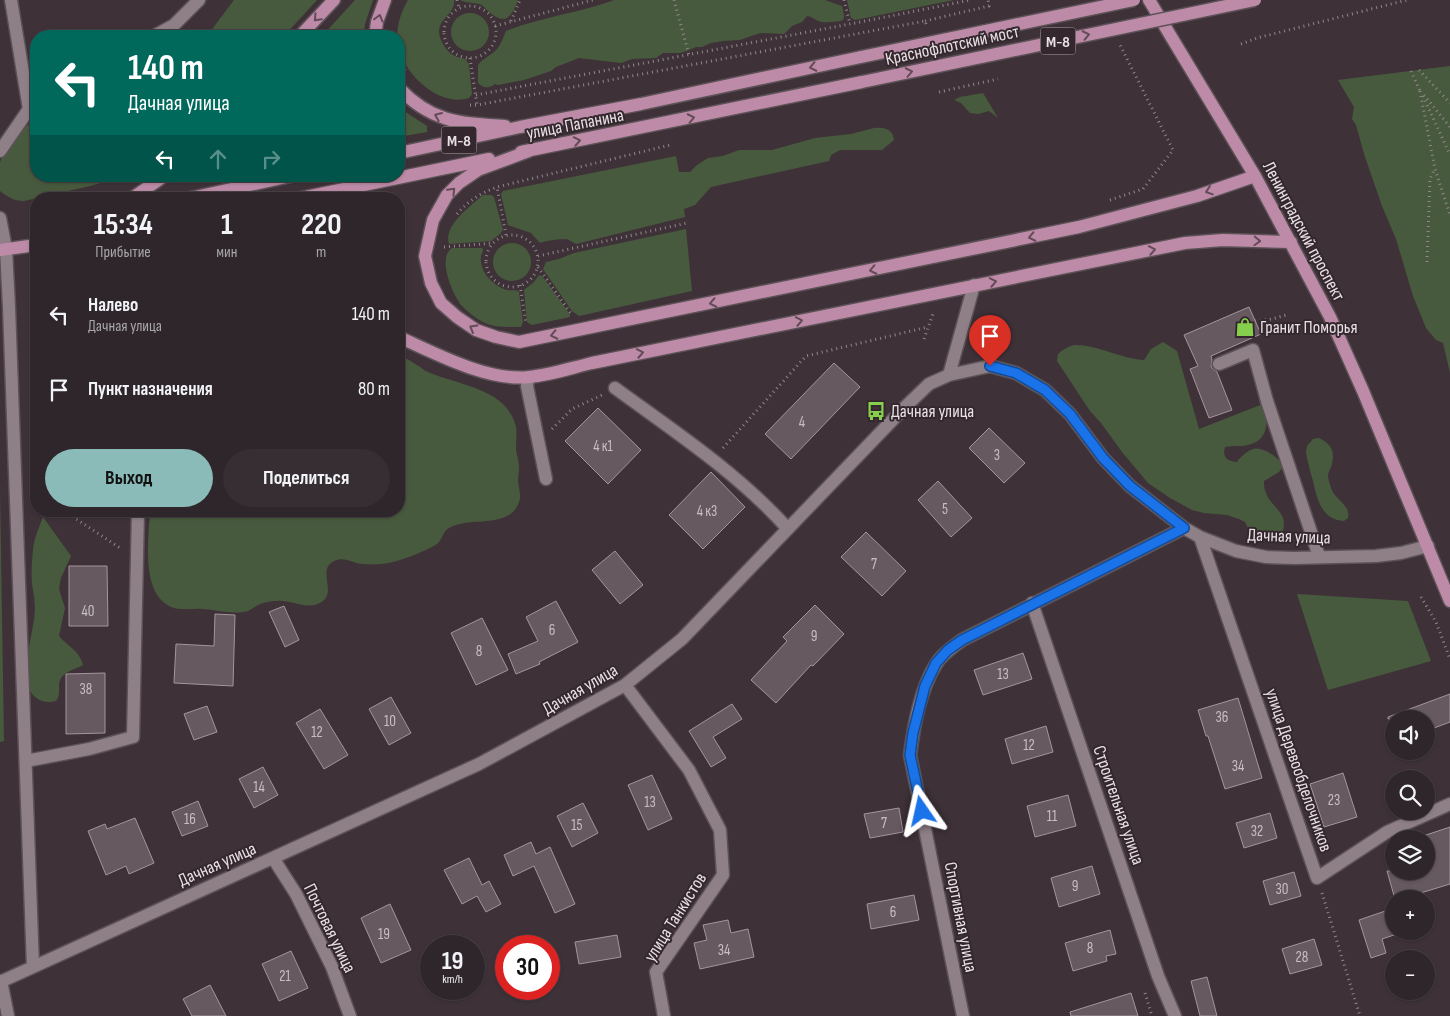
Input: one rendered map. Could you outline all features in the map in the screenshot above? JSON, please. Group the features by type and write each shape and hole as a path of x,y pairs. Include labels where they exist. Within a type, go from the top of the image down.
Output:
{"main road":[{"path":"306,30 334,0"},
{"path":"376,30 385,0"},
{"name":"Краснофлотский мост","path":"861,57 1134,0"},
{"name":"Ленинградский проспект","path":"1149,0 1255,176 1330,318 1363,391 1450,601"},
{"name":"Краснофлотский мост","path":"862,82 1255,0"},
{"name":"улица Папанина","path":"405,152 861,57"},
{"name":"улица Папанина","path":"405,177 862,82"},
{"path":"405,95 424,110 446,120 468,124 520,127"},
{"path":"529,151 478,170 459,183 447,195 433,220 425,256 431,284 441,303 476,330 519,342 1080,227 1197,196 1255,176"},
{"path":"142,192 156,182"},
{"path":"218,192 264,182"},
{"name":"улица Папанина","path":"330,192 379,182"},
{"path":"405,340 471,368 499,376 528,378 592,363 1185,243 1223,240 1291,242"},
{"path":"3,249 30,241"},
{"path":"3,249 30,246"}],"street":[{"path":"11,0 30,92"},
{"path":"165,30 174,25 199,0"},
{"path":"0,151 30,111"},
{"path":"0,218 9,307 33,967"},
{"path":"949,375 974,286"},
{"path":"1219,364 1253,350 1267,401 1319,556"},
{"name":"Дачная улица","path":"1,982 479,764 625,685 682,640 910,402 929,384 949,375 990,366 1016,373 1045,390 1070,414 1103,458 1130,486 1184,528 1200,538 1236,551 1266,557 1294,558 1376,556 1401,554 1428,546"},
{"path":"528,378 527,386 546,479"},
{"path":"615,388 713,459 771,510 788,529"},
{"path":"26,761 89,749 133,736 138,517"},
{"name":"Спортивная улица","path":"963,1016 910,755 913,733 925,686 936,663 948,650 962,640 1032,603 1184,528"},
{"name":"улица Деревообделочников","path":"1200,538 1317,878"},
{"name":"Строительная улица","path":"1032,603 1158,976 1175,1016"},
{"name":"улица Танкистов","path":"625,685 689,770 720,830 723,875 656,972 664,1016"},
{"path":"1317,878 1387,832 1450,804"},
{"name":"Почтовая улица","path":"273,858 296,894 332,967 350,1016"},
{"path":"1,982 8,1016"}],"path":[{"path":"457,0 459,8"},
{"path":"511,22 520,0"},
{"path":"495,26 593,0"},
{"path":"674,0 689,55"},
{"path":"844,0 850,24"},
{"path":"476,95 971,0"},
{"path":"462,104 477,105 925,21 989,6 988,0"},
{"path":"1241,44 1257,38 1407,0"},
{"path":"473,6 484,11 492,18 495,26 495,38 491,47 485,53 470,58 454,52 447,45 444,35 445,24 449,16 459,8 473,6"},
{"path":"925,21 927,28"},
{"path":"1109,200 1143,189 1173,150 1120,44"},
{"path":"470,58 477,105"},
{"path":"405,70 409,75"},
{"path":"1419,70 1450,103"},
{"path":"1411,71 1450,155"},
{"path":"939,92 998,79"},
{"path":"1420,91 1450,127"},
{"path":"1420,91 1435,170 1450,215"},
{"path":"454,219 458,213 483,192 497,187 670,145"},
{"path":"1427,262 1430,179 1435,170"},
{"path":"497,187 506,235"},
{"path":"538,256 686,223"},
{"path":"506,235 516,235 525,238 534,246 538,256 537,267 530,279 513,287 497,282 490,275 486,264 488,250 493,243 506,235"},
{"path":"443,255 443,245 493,243"},
{"path":"537,267 575,319"},
{"path":"520,285 527,328"},
{"path":"1255,321 1286,315"},
{"path":"713,459 806,356 928,327"},
{"path":"539,441 572,409 615,388"},
{"path":"73,517 137,560"},
{"path":"1421,597 1436,622 1450,659"},
{"name":"улица Деревообделочников","path":"1317,878 1360,1016"}],"green space":[{"path":"234,0 317,0 290,30 212,30"},
{"path":"355,0 373,0 364,30 328,30"},
{"path":"408,0 454,0 451,11 440,25 440,38 449,52 465,59 469,64 472,94 469,98 458,100 437,94 427,88 410,71 405,64 405,30 398,30 403,9"},
{"path":"460,0 518,0 510,15 503,19 494,16 480,4"},
{"path":"614,0 825,0 842,6 844,18 841,21 824,22 807,16 802,22 792,26 784,34 760,33 740,40 711,43 680,53 663,53 656,58 632,59 621,63 579,58 556,67 551,71 524,80 495,84 488,87 478,83 478,65 497,49 506,31"},
{"path":"847,0 954,0 855,20 851,18"},
{"path":"470,13 477,14 483,19 488,25 488,39 483,45 477,50 470,51 463,50 457,45 452,39 451,32 452,25 457,19 463,14"},
{"path":"1450,66 1450,373 1443,343 1436,340 1426,328 1413,296 1396,239 1382,206 1356,125 1352,119 1354,107 1338,80"},
{"path":"983,93 998,118 989,111 978,114 970,113 961,103 954,100 960,97"},
{"path":"405,111 427,126 427,132 405,136"},
{"path":"30,124 30,182 104,182 64,192 30,192 30,200 24,201 8,197 0,191 0,162 22,128"},
{"path":"881,128 892,133 894,140 882,150 840,150 831,155 829,161 711,187 695,205 684,209 685,217 576,244 563,239 540,243 531,233 508,225 501,194 503,191 676,156 679,172 690,172 708,158 723,156 739,150 772,150 815,138 851,134"},
{"path":"483,195 494,197 503,230 491,241 449,244 448,237 454,223 465,210"},
{"path":"686,229 692,291 579,316 572,311 543,269 546,262 574,253"},
{"path":"512,243 519,244 525,249 530,255 530,269 525,275 519,280 512,281 505,280 499,275 494,269 493,262 494,255 499,249 505,244"},
{"path":"452,248 483,249 481,256 482,268 488,278 502,288 519,292 523,322 521,327 501,327 488,324 474,316 461,305 450,284 446,267 446,259"},
{"path":"539,275 542,276 570,314 570,317 532,325 527,322 524,290"},
{"path":"1163,342 1177,351 1199,429 1263,404 1266,417 1264,434 1255,443 1225,447 1224,453 1230,461 1237,462 1244,454 1251,450 1261,449 1278,460 1283,467 1279,472 1264,481 1264,484 1268,498 1281,514 1284,524 1283,531 1272,533 1254,532 1248,528 1245,522 1239,519 1227,515 1192,510 1148,483 1090,411 1057,361 1058,354 1068,347 1075,345 1092,347 1144,360 1151,349"},
{"path":"405,358 428,372 473,387 495,398 513,418 516,427 520,499 509,515 500,519 456,525 445,531 438,543 398,561 359,564 342,559 334,561 327,569 327,597 318,604 306,605 271,601 260,604 248,611 237,613 174,608 166,604 158,596 153,586 148,561 150,517 405,517"},
{"path":"1319,438 1331,448 1333,459 1328,477 1333,492 1347,510 1348,518 1344,521 1330,517 1321,507 1316,494 1306,453 1307,446 1313,439"},
{"path":"0,490 4,741 0,742"},
{"path":"43,517 71,556 61,578 59,589 65,608 59,636 76,652 83,665 62,677 58,697 56,701 52,702 36,698 30,691 26,681 35,610 32,580 33,550"},
{"path":"1297,594 1408,601 1431,661 1328,690"}],"building":[{"path":"1249,307 1261,334 1211,356 1211,367 1217,372 1232,410 1209,418 1190,369 1198,366 1184,335"},
{"path":"834,363 860,387 791,459 765,434"},
{"path":"598,408 641,450 608,484 565,441"},
{"path":"989,428 1025,463 1004,483 969,448"},
{"path":"711,472 745,507 703,549 669,515"},
{"path":"938,481 972,518 951,537 918,500"},
{"path":"866,532 906,571 882,596 841,557"},
{"path":"615,551 643,585 620,604 592,570"},
{"path":"69,566 107,566 108,626 69,626"},
{"path":"556,601 578,642 539,662 540,664 516,674 508,654 538,641 526,617"},
{"path":"815,605 844,634 813,666 811,665 776,703 751,680 787,641 783,637"},
{"path":"284,606 299,640 285,647 269,612"},
{"path":"215,614 235,615 233,686 174,683 176,644 214,646"},
{"path":"482,618 508,670 476,685 451,633"},
{"path":"1023,653 1032,679 983,695 974,670"},
{"path":"105,673 105,733 66,734 66,674"},
{"path":"1450,694 1450,722 1435,728 1435,710 1407,710"},
{"path":"391,697 411,733 389,745 369,709"},
{"path":"1238,698 1262,778 1225,789 1198,710"},
{"path":"732,704 742,719 713,737 726,758 711,767 689,731"},
{"path":"207,706 217,732 194,740 184,714"},
{"path":"320,709 348,755 324,769 296,723"},
{"path":"1046,726 1053,752 1012,764 1005,739"},
{"path":"263,767 278,795 254,808 239,779"},
{"path":"1343,773 1357,817 1324,827 1310,784"},
{"path":"652,775 672,819 648,830 628,785"},
{"path":"1068,795 1076,826 1035,837 1027,806"},
{"path":"198,801 208,826 182,836 172,812"},
{"path":"583,803 598,833 572,847 557,816"},
{"path":"899,808 903,832 870,838 864,814"},
{"path":"1270,813 1277,838 1244,848 1236,823"},
{"path":"135,818 154,863 129,874 126,866 106,875 88,831 105,824 107,829"},
{"path":"1450,827 1450,884 1430,890 1392,890 1390,880 1435,880 1435,832"},
{"path":"531,842 536,854 550,847 575,904 555,913 534,866 513,876 504,855"},
{"path":"469,858 482,885 489,881 501,904 486,912 477,896 462,904 444,870"},
{"path":"1092,866 1100,894 1059,907 1051,878"},
{"path":"1294,872 1301,896 1270,905 1263,881"},
{"path":"914,895 919,920 871,929 867,904"},
{"path":"390,904 411,950 381,963 361,918"},
{"path":"1385,911 1385,938 1382,939 1385,953 1371,958 1359,920"},
{"path":"728,920 731,933 748,929 754,957 700,969 694,943 707,940 703,925"},
{"path":"1110,930 1116,954 1106,956 1107,961 1073,971 1065,943"},
{"path":"617,935 621,957 579,964 575,942"},
{"path":"1314,939 1322,965 1290,974 1282,949"},
{"path":"291,951 308,988 279,1001 262,964"},
{"path":"1207,977 1217,1016 1200,1016 1191,981"},
{"path":"210,985 226,1016 192,1016 183,999"},
{"path":"1131,993 1138,1016 1071,1016 1070,1012"}],"place":[{"name":"Гранит Поморья","path":"1245,327"},
{"name":"Дачная улица","path":"876,411"}],"route":[{"path":"922,811 910,755 913,733 925,686 936,663 948,650 962,640 1032,603 1184,528 1130,486 1103,458 1070,414 1045,390 1016,373 990,366"}]}
